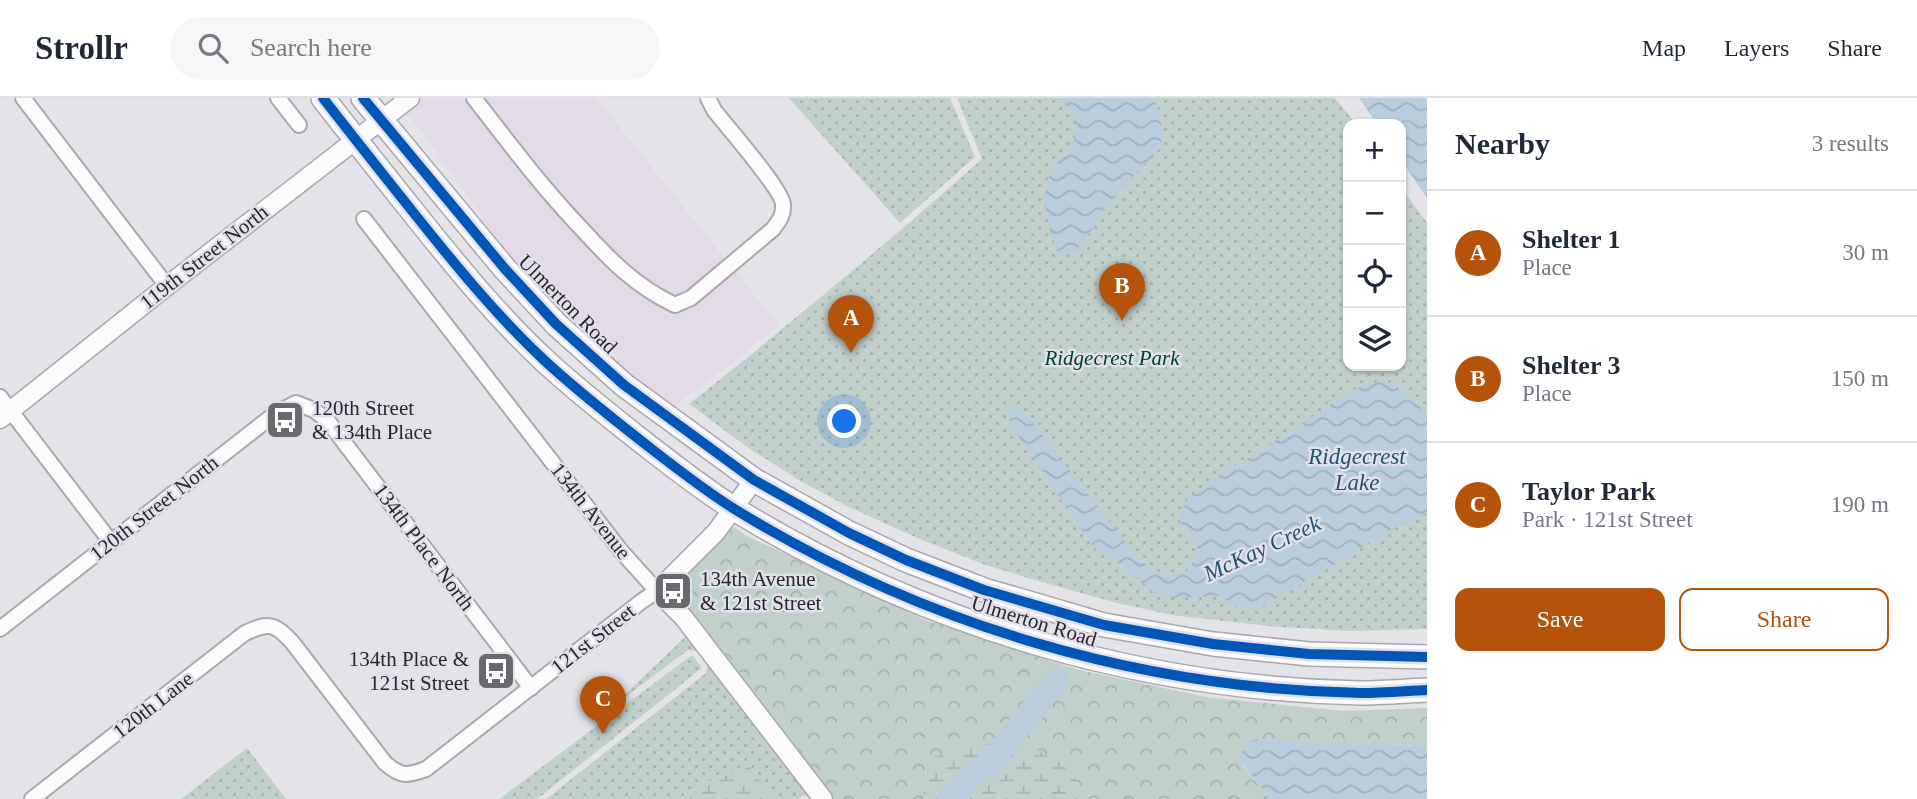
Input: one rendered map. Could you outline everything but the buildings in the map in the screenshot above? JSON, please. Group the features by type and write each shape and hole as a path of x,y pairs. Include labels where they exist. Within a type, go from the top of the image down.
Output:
{"main road":[{"name":"Ulmerton Road","path":"323,98 460,270 489,304 544,359 604,412 668,462 734,509 798,545 935,610 1012,637 1144,671 1211,682 1290,690 1364,693 1427,690"},
{"name":"Ulmerton Road","path":"363,98 505,269 556,324 624,385 754,480 849,533 906,560 984,590 1104,625 1213,644 1296,653 1427,657"}],"street":[{"path":"23,98 167,286"},
{"path":"278,98 299,125"},
{"name":"119th Street North","path":"3,409 410,98"},
{"path":"474,98 555,201 621,271 654,295 675,306 691,298 773,229 783,215 783,201 773,184 714,110 708,98"},
{"name":"134th Avenue","path":"364,219 621,551 684,618 823,799"},
{"name":"120th Street North","path":"0,629 276,413 296,403 314,410"},
{"path":"3,409 111,542"},
{"name":"134th Place North","path":"314,410 327,420 531,688"},
{"name":"121st Street","path":"410,775 426,769 657,591 716,532 754,480"},
{"name":"120th Lane","path":"32,799 246,633 263,625 279,628 385,763 396,772 410,775"}],"shaded area":[{"path":"422,98 464,98 549,205 616,277 649,301 669,311 671,315 678,315 680,311 695,303 734,270 779,325 670,409 562,318 517,268 428,139 405,111"},
{"path":"484,98 596,98 726,260 687,292 676,297 658,289 627,265 561,195"}],"green space":[{"path":"789,98 950,98 975,157 900,223"},
{"name":"Ridgecrest Park","path":"957,98 1335,98 1352,119 1343,119 1343,371 1406,371 1406,194 1427,223 1427,629 1348,631 1268,626 1172,615 1035,580 983,564 849,507 750,449 689,404 910,222 982,159"},
{"path":"731,525 747,536 923,619 1079,670 1206,697 1342,711 1427,708 1427,746 1322,744 1257,739 1242,764 1270,799 1081,799 1074,769 927,759 923,799 834,799 669,590"},
{"path":"687,635 811,797 774,799 751,766 704,783 680,799 546,799 706,673 708,664 697,651 688,650 612,707"},
{"path":"692,655 702,668 537,799 499,799"},
{"path":"975,744 1027,745 1074,769 1081,799 923,799 927,759"},
{"path":"247,748 286,799 181,799"},
{"path":"751,766 774,799 680,799 704,783"}],"water":[{"path":"1049,98 1153,98 1159,110 1163,134 1158,151 1103,212 1081,246 1066,254 1058,253 1047,218 1045,199 1053,170 1072,143 1076,126 1063,101"},
{"path":"1359,98 1427,98 1427,198 1406,167 1406,119 1374,119"},
{"name":"Ridgecrest Lake","path":"1383,380 1404,392 1427,414 1427,513 1390,530 1262,607 1251,608 1235,606 1220,596 1176,598 1153,592 1113,559 1094,548 1010,423 1007,409 1016,403 1023,410 1137,557 1156,572 1172,575 1189,570 1199,553 1192,537 1180,523 1179,514 1190,496 1352,390"},
{"path":"1257,739 1427,746 1427,799 1270,799 1239,759 1245,746"}],"waterway":[{"name":"McKay Creek","path":"949,799 998,753 1057,680"}],"cycle path":[{"path":"323,98 462,273 544,360 603,411 699,485 736,510 808,551 882,587 958,617 1036,643 1116,664 1197,679 1279,689 1361,693 1427,690"},
{"path":"363,98 505,269 556,324 624,385 754,480 849,533 906,560 984,590 1104,625 1213,644 1309,654 1427,657"}],"place":[{"name":"Shelter 3","path":"1122,321"},
{"name":"Shelter 1","path":"851,353"},
{"name":"120th Street & 134th Place","path":"285,420"},
{"name":"134th Avenue & 121st Street","path":"673,591"},
{"name":"134th Place & 121st Street","path":"496,671"},
{"name":"Taylor Park","path":"603,734"}]}
